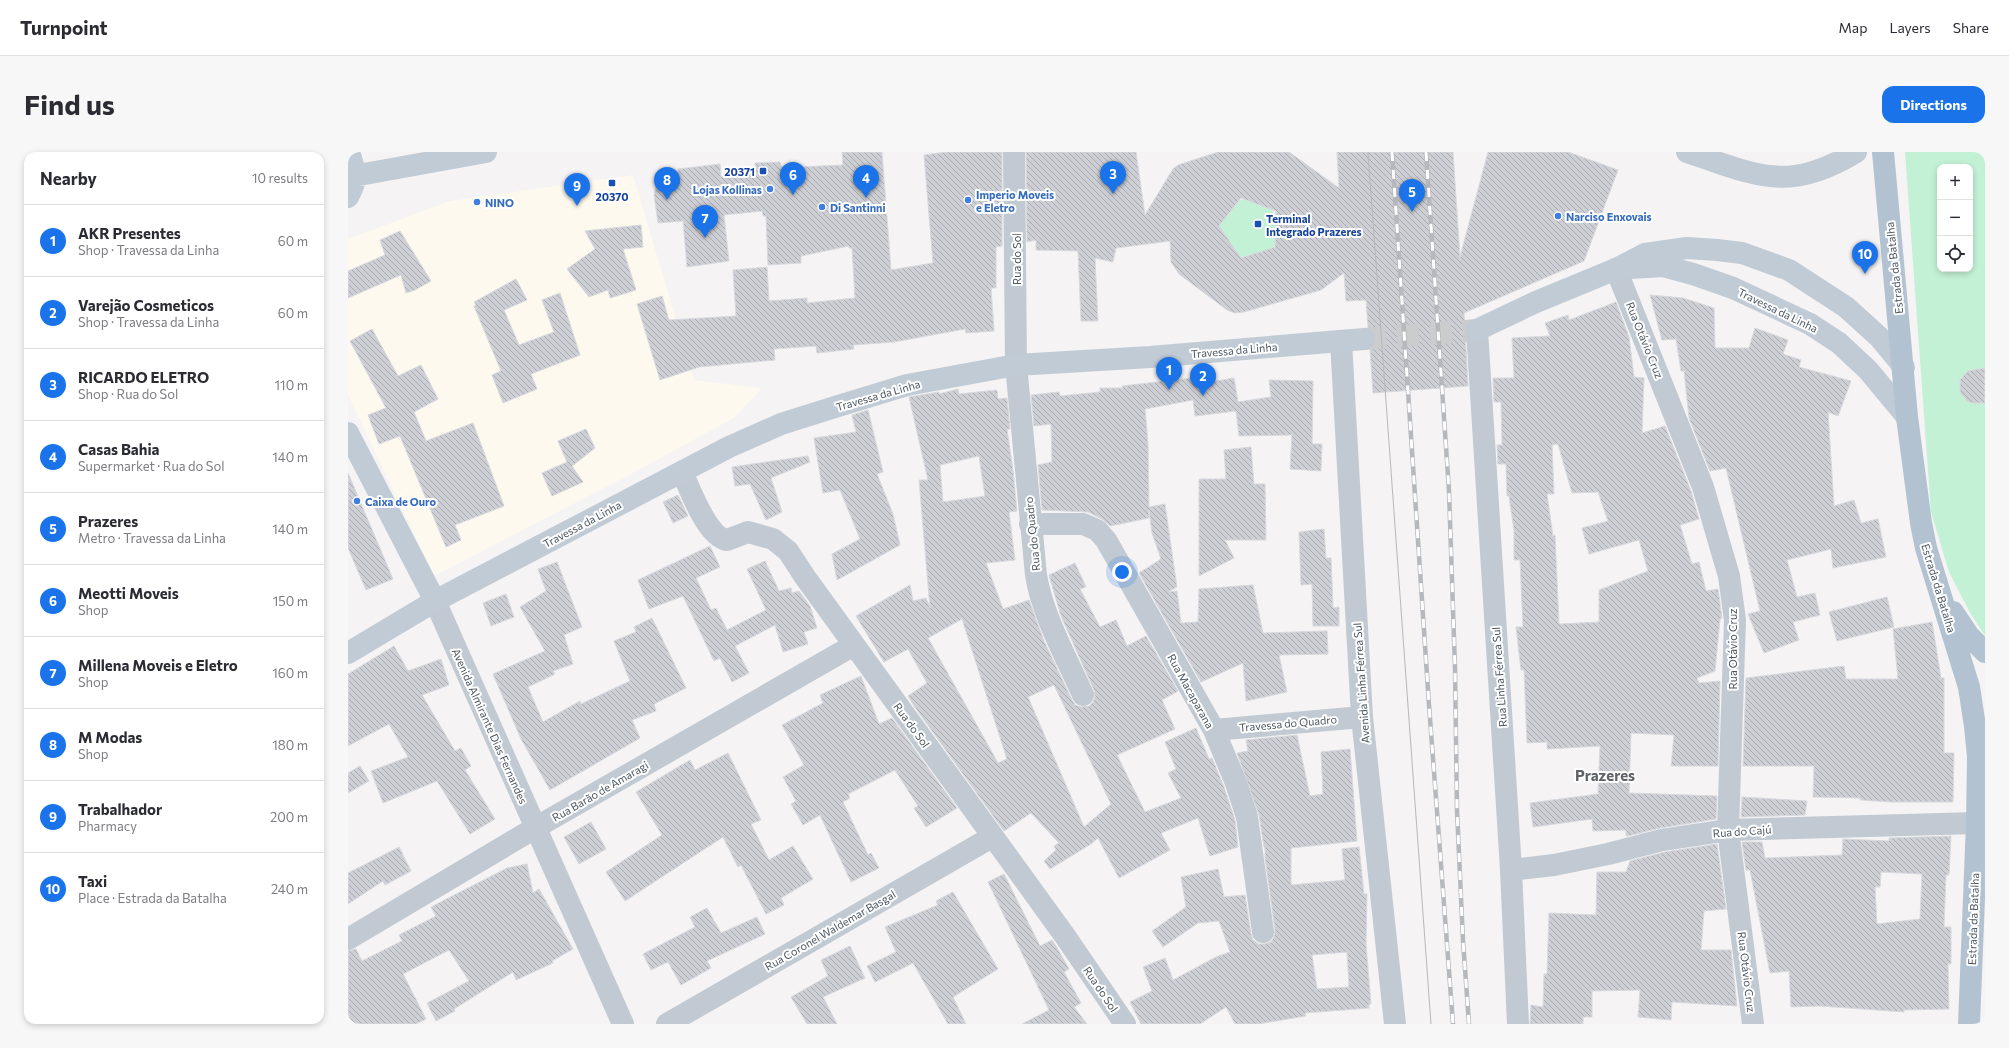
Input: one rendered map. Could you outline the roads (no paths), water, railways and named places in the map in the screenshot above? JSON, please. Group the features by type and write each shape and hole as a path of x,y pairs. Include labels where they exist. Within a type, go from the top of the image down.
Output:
{"main road":[{"path":"348,197 356,183 351,178 349,152"},
{"path":"351,178 486,152"},
{"path":"1696,153 1748,173 1784,178 1812,173 1829,167 1856,152"},
{"name":"Estrada da Batalha","path":"1883,152 1904,367 1907,418 1921,523 1926,548 1969,687 1978,757 1980,806 1969,1024"},
{"name":"Travessa da Linha","path":"1477,330 1536,302 1616,269 1644,254 1687,248 1742,253 1789,270 1846,307 1879,337 1904,367"},
{"name":"Travessa da Linha","path":"1616,269 1663,266 1693,274 1733,288 1796,317 1839,343 1868,370 1907,418"},
{"name":"Travessa da Linha","path":"348,653 435,601 729,447 781,424 835,407 907,385 1016,366 1150,357 1364,339"},
{"name":"Avenida Almirante Dias Fernandes","path":"348,433 435,601"},
{"path":"1939,589 1969,636 1985,652"}],"street":[{"name":"Rua do Sol","path":"1014,152 1016,366"},
{"name":"Rua Otávio Cruz","path":"1616,269 1703,488 1729,576 1735,620 1728,830 1753,1024"},
{"name":"Rua Linha Férrea Sul","path":"1477,330 1511,870 1518,1024"},
{"name":"Avenida Linha Férrea Sul","path":"1341,341 1362,717 1395,1024"},
{"name":"Rua do Quadro","path":"1016,366 1030,524 1038,586 1058,639 1083,695"},
{"name":"Rua do Sol","path":"682,472 713,532 722,539 727,540 748,532 773,539 784,545 854,645 1065,936 1125,1024"},
{"name":"Rua Macaparana","path":"1030,524 1076,523 1091,526 1106,540 1214,730 1236,783 1247,817 1264,932"},
{"name":"Avenida Almirante Dias Fernandes","path":"435,601 623,1024"},
{"name":"Rua Barão de Amaragi","path":"348,939 535,828 854,645"},
{"name":"Travessa do Quadro","path":"1214,730 1362,717"},
{"name":"Rua do Cajú","path":"1511,870 1554,865 1608,854 1662,840 1728,830 1980,806"},
{"name":"Rua Coronel Waldemar Basgal","path":"668,1024 992,836"}],"tunnel":[{"path":"1364,339 1477,330"}],"tram line":[{"path":"1368,152 1431,1024"}],"railway":[{"path":"1392,152 1429,705 1453,1024"},
{"path":"1426,152 1449,491 1455,668 1457,810 1463,941 1469,1024"}],"place":[{"name":"20371","path":"763,171"},
{"name":"20370","path":"612,183"},
{"name":"Lojas Kollinas","path":"770,189"},
{"name":"RICARDO ELETRO","path":"1113,194"},
{"name":"Meotti Moveis","path":"793,195"},
{"name":"Casas Bahia","path":"866,198"},
{"name":"M Modas","path":"667,200"},
{"name":"Imperio Moveis e Eletro","path":"968,200"},
{"name":"NINO","path":"477,202"},
{"name":"Trabalhador","path":"577,206"},
{"name":"Di Santinni","path":"822,207"},
{"name":"Prazeres","path":"1412,212"},
{"name":"Narciso Enxovais","path":"1558,216"},
{"name":"Terminal Integrado Prazeres","path":"1258,224"},
{"name":"Millena Moveis e Eletro","path":"705,238"},
{"name":"Taxi","path":"1865,274"},
{"name":"AKR Presentes","path":"1169,390"},
{"name":"Varejão Cosmeticos","path":"1203,396"},
{"name":"Caixa de Ouro","path":"357,501"}],"district":[{"name":"Prazeres","path":"1605,775"}]}
